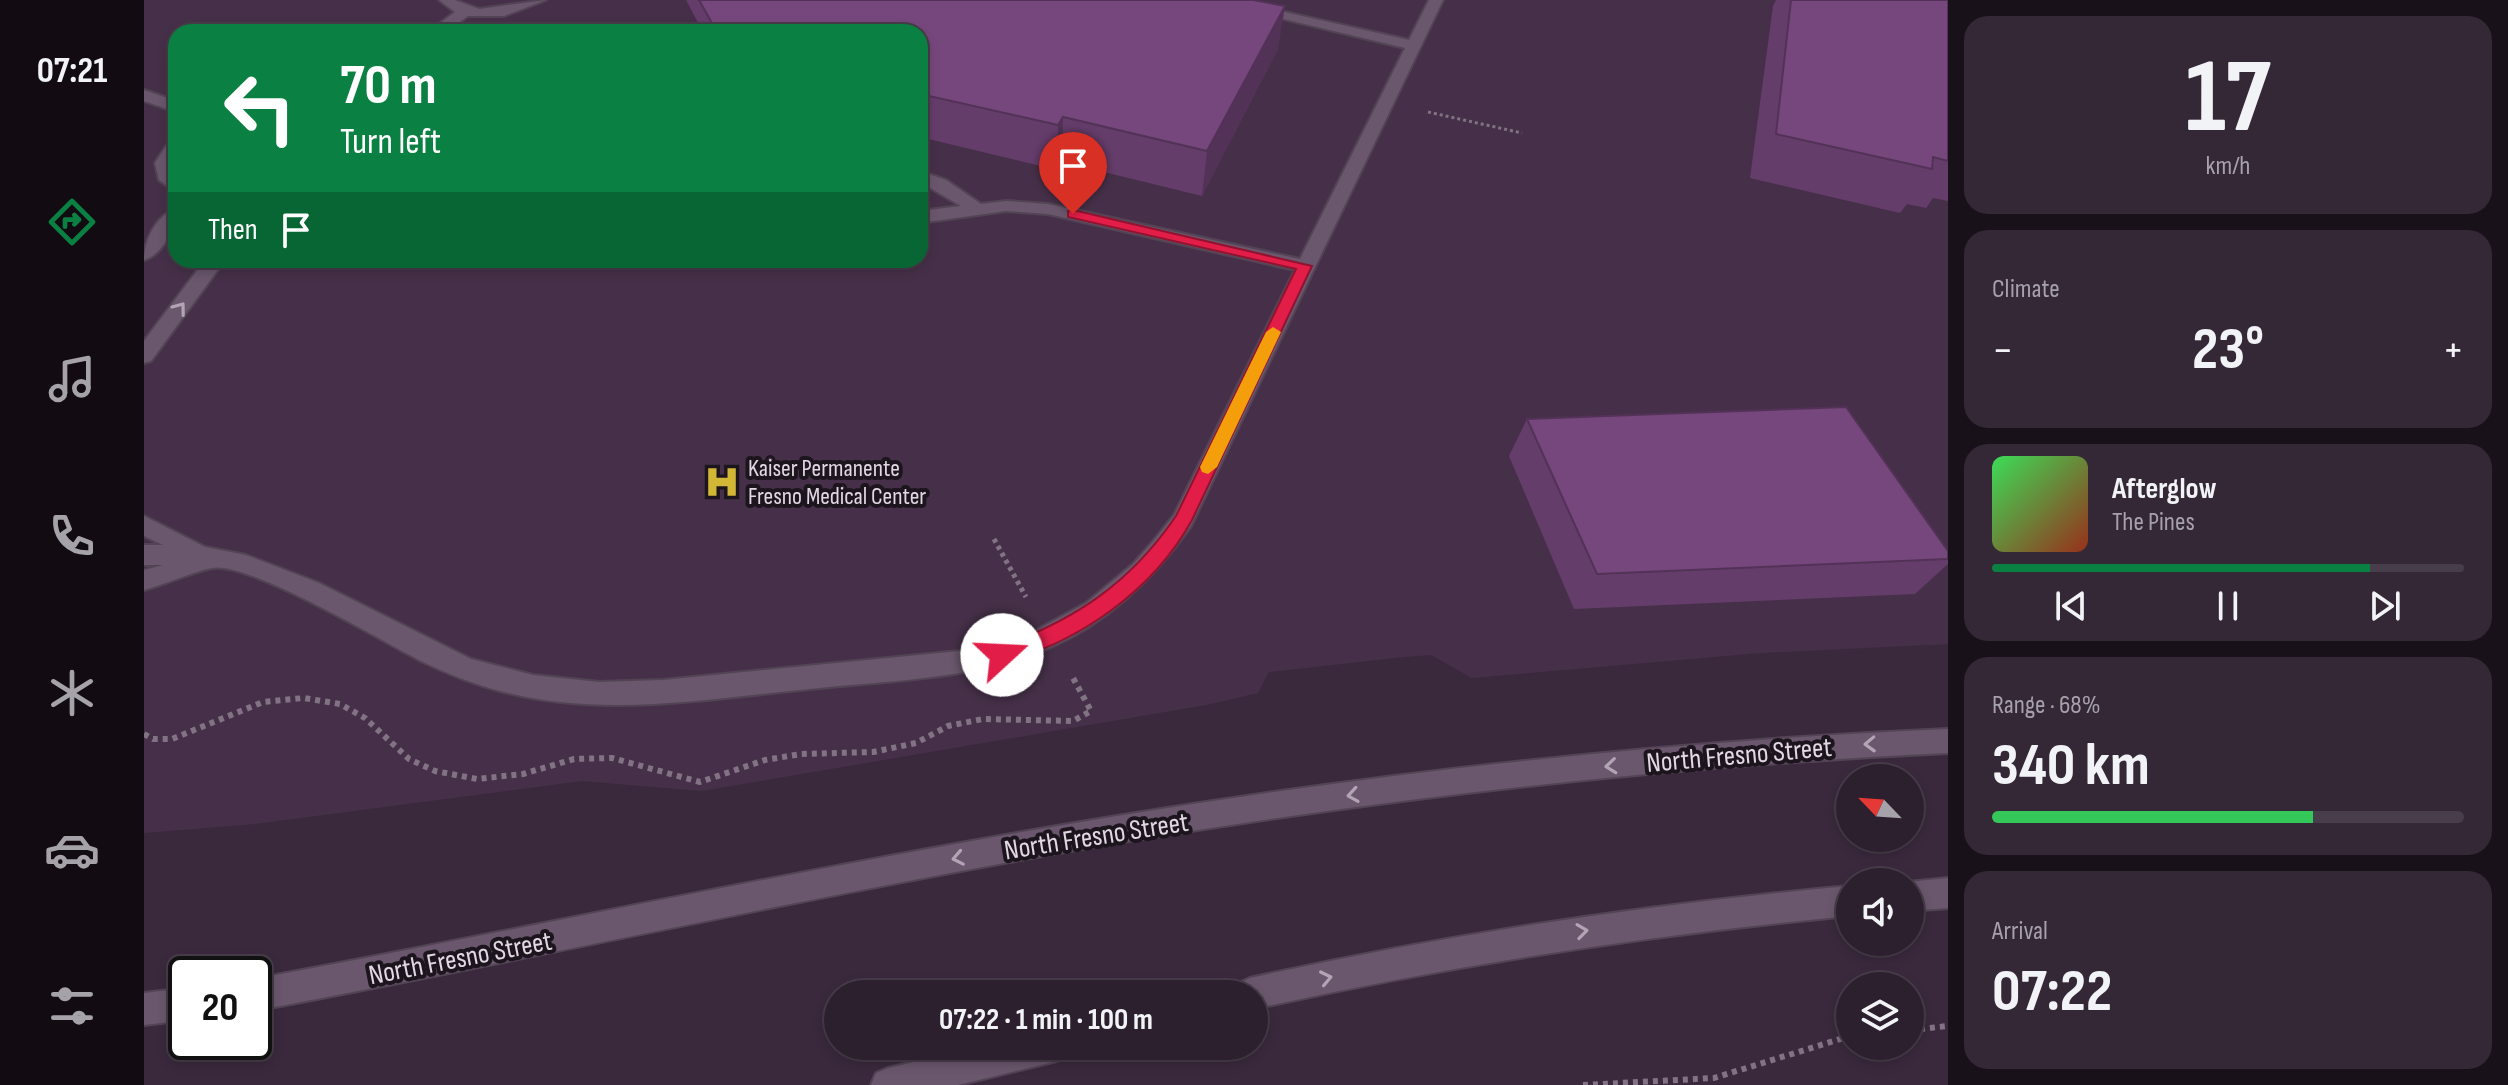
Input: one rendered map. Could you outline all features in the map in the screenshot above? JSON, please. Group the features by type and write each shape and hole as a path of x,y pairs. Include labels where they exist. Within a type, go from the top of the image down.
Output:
{"main road":[{"path":"446,0 466,11 504,11 539,0"},
{"path":"1211,0 1413,45"},
{"path":"144,525 167,540 305,587 435,658 498,679 561,692 615,697 980,660 1009,653 1071,627 1113,600 1161,553 1183,520 1436,0"},
{"path":"447,24 466,11"},
{"path":"144,95 168,104"},
{"path":"168,157 164,163 168,179"},
{"path":"928,179 975,208"},
{"path":"928,216 975,208 1048,209 1305,266"},
{"path":"144,254 168,225"},
{"path":"144,356 209,268"},
{"path":"144,555 217,558"},
{"path":"144,580 217,558"},
{"name":"North Fresno Street","path":"272,992 496,951 998,850 1369,793 1797,746 1948,741"},
{"path":"1924,895 1948,893"},
{"path":"1268,990 1504,942 1733,911 1836,902"},
{"path":"144,1009 168,1006"},
{"path":"888,1085 994,1060"}],"path":[{"path":"1415,109 1522,133"},
{"path":"994,539 1028,601"},
{"path":"1924,1029 1948,1026"},
{"path":"1583,1085 1714,1078 1836,1040"}],"shaded area":[{"name":"Kaiser Permanente Fresno Medical Center","path":"144,0 1948,0 1948,644 1760,653 1472,678 1431,655 1404,657 1269,672 1258,693 1206,705 702,791 582,781 255,824 144,833"}],"building":[{"path":"699,0 1253,0 1285,6 1207,151 1063,117 1058,125 928,96 928,24 712,24"},
{"path":"1791,0 1948,0 1948,161 1933,157 1932,169 1776,134"},
{"path":"1846,407 1948,551 1948,559 1597,574 1527,419"}],"slow traffic":[{"path":"1208,467 1273,332"}],"place":[{"name":"Kaiser Permanente Fresno Medical Center","path":"722,482"}],"route":[{"path":"1002,655 1024,649 1071,627 1113,600 1161,553 1183,520 1305,266 1073,214"}]}
